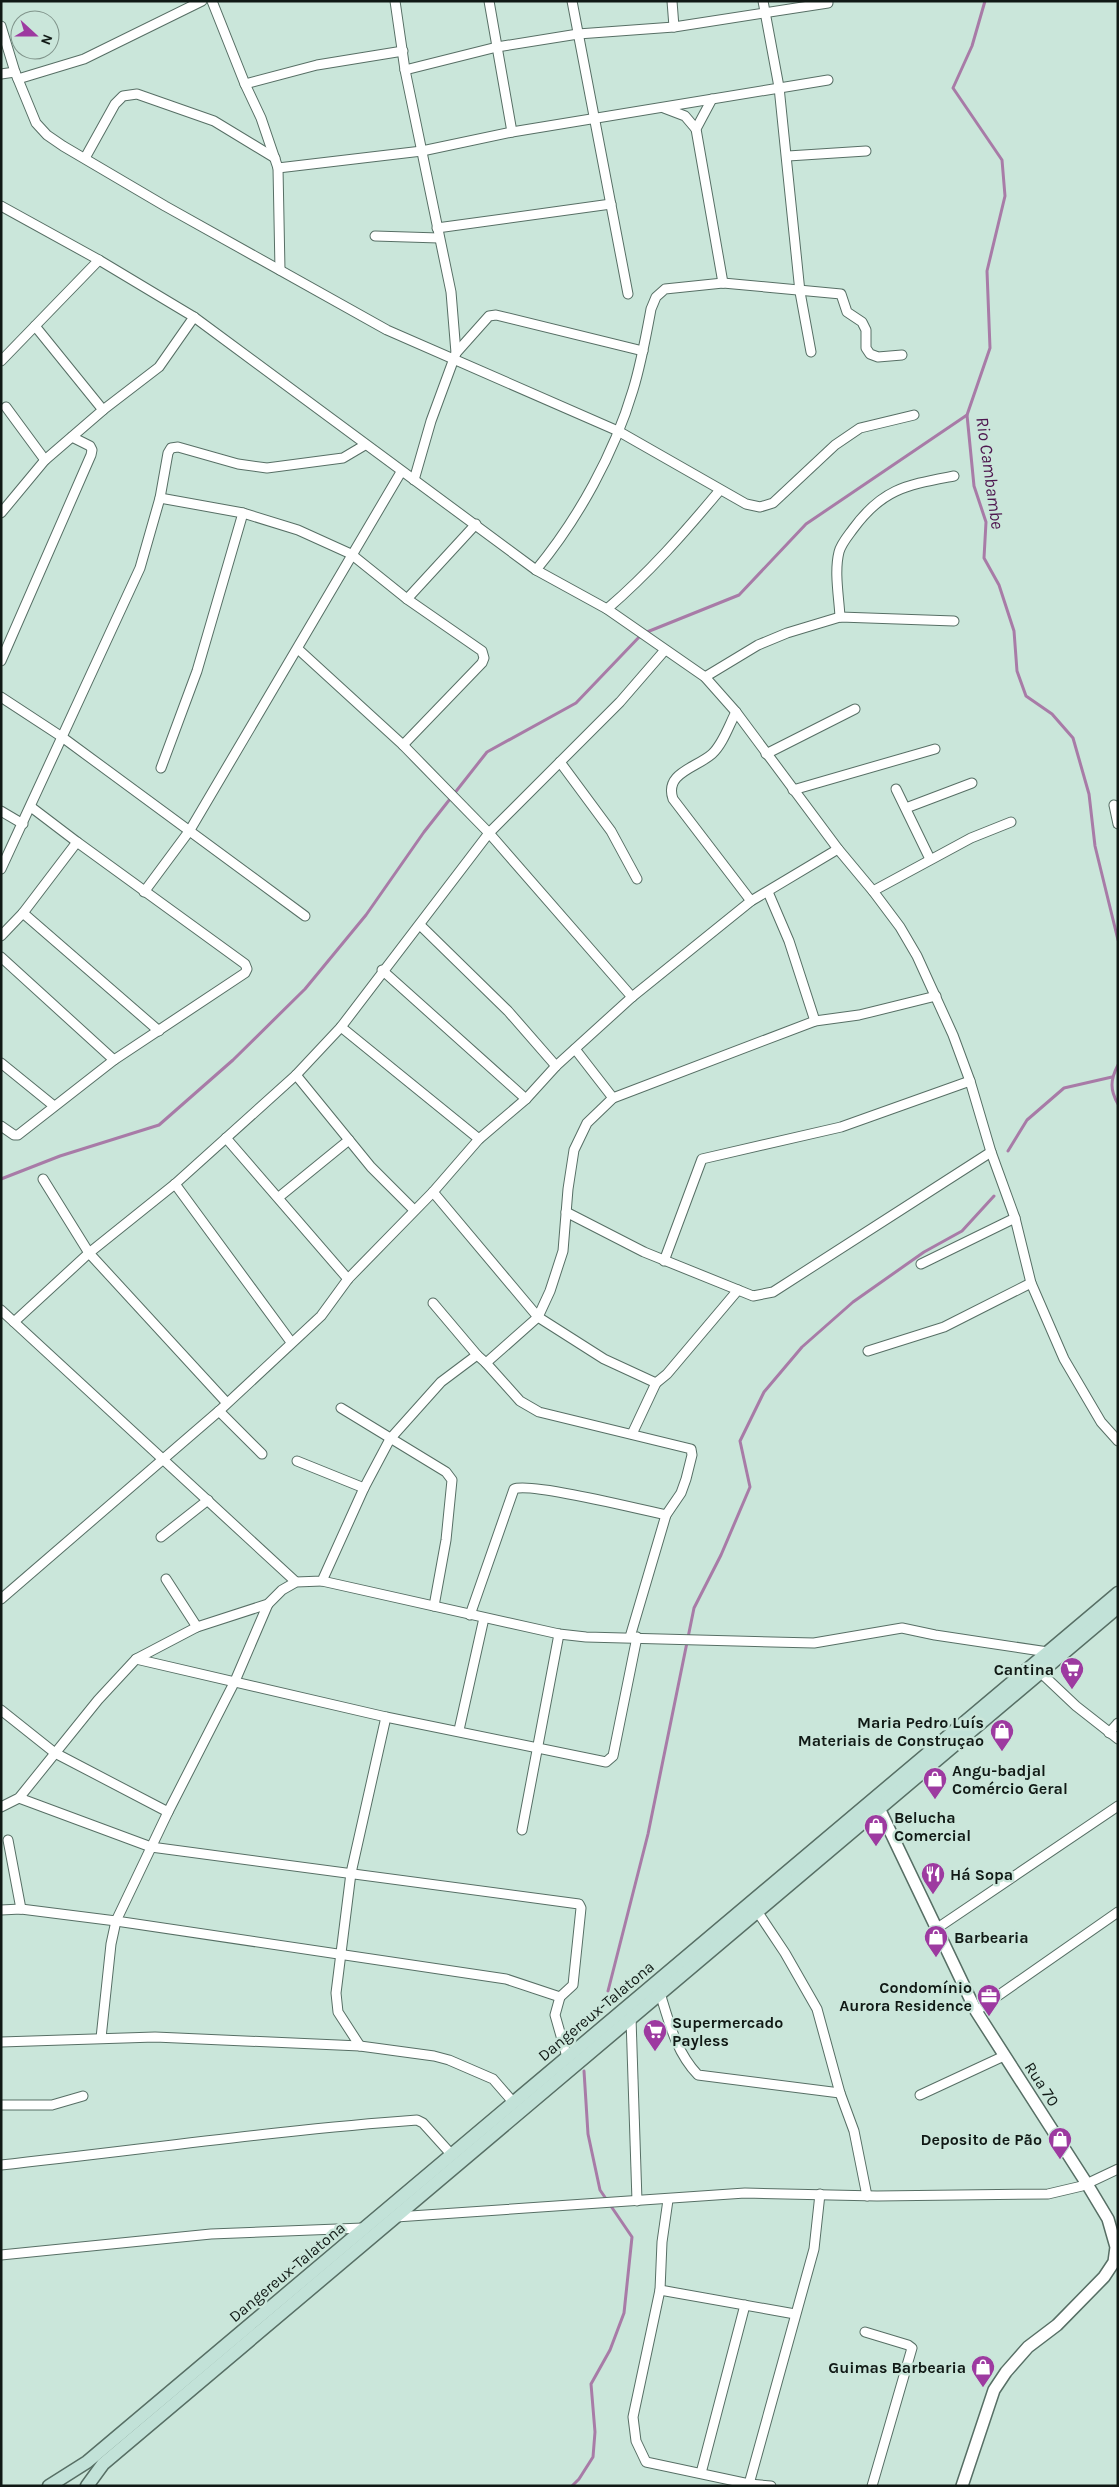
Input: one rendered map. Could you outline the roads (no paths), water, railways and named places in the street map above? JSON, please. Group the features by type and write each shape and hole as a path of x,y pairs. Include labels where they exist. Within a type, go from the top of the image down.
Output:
{"main road":[{"name":"Dangereux-Talatona","path":"49,2486 65,2477 96,2453 1118,1593"},
{"name":"Dangereux-Talatona","path":"87,2486 104,2464 1118,1606"}],"street":[{"path":"1,74 17,75 84,59 202,1"},
{"path":"212,1 245,84 261,118 278,168 280,270"},
{"path":"395,1 405,70 451,292 455,356"},
{"path":"489,1 512,132"},
{"path":"572,1 593,120 628,294"},
{"path":"672,1 674,27"},
{"path":"763,1 779,87 788,156 800,292 811,352"},
{"path":"405,70 497,47 578,34 674,27 828,3"},
{"path":"1,26 17,75 36,123 47,135 165,206 387,330 455,356 618,431 746,504 760,507 773,503 835,446 860,428 914,415"},
{"path":"245,84 317,65 402,51"},
{"path":"278,168 422,150 512,132 828,80"},
{"path":"85,158 115,104 123,96 137,94 214,121 275,158"},
{"path":"696,129 712,99"},
{"path":"661,108 685,116 696,129 723,283"},
{"path":"788,156 866,151"},
{"path":"375,236 438,233 611,204"},
{"path":"1,206 99,260 194,317 279,378 401,472 476,524 536,570 607,609 705,677 736,712 838,849 873,891 900,927 917,956 936,996 970,1081 991,1152 1015,1218 1032,1283 1064,1359 1101,1422 1118,1441"},
{"path":"1,361 99,260"},
{"path":"536,570 559,541 592,484 618,431 643,351 651,309 656,297 665,289 723,283 800,292 833,292 841,294 847,312 862,322 866,330 866,348 870,354 878,357 902,355"},
{"path":"414,480 431,422 455,356 489,316 496,315 643,351"},
{"path":"1,513 44,460 103,410 159,367 194,317"},
{"path":"35,326 103,410"},
{"path":"6,407 44,460"},
{"path":"1,661 91,455 92,450 90,446 72,437"},
{"path":"1,869 140,568 160,498 168,453 172,448 178,447 238,464 267,468 343,458 365,445"},
{"path":"144,892 190,830 401,472"},
{"path":"840,617 837,564 839,550 867,510 889,493 906,485 954,476"},
{"path":"607,609 634,586 677,541 720,490"},
{"path":"160,498 243,513 298,530 351,554 407,599 482,652 484,658 403,745"},
{"path":"161,768 197,671 243,513"},
{"path":"407,599 476,524"},
{"path":"705,677 758,645 840,617 954,621"},
{"path":"298,649 403,745 489,832 632,997"},
{"path":"14,1322 89,1253 175,1184 296,1075 341,1027 382,970 420,925 489,832 620,702 665,650"},
{"path":"1,697 62,737 305,916"},
{"path":"766,754 855,709"},
{"path":"736,712 712,753 673,780 670,791 673,799 751,901"},
{"path":"793,790 935,749"},
{"path":"560,762 611,831 637,879"},
{"path":"906,808 972,783"},
{"path":"896,789 930,859"},
{"path":"1114,805 1118,824"},
{"path":"1,1126 14,1136 18,1135 114,1060 245,973 247,969 245,964 144,892 31,807"},
{"path":"1,811 23,824"},
{"path":"873,891 970,838 1012,822"},
{"path":"1,936 23,913 77,842"},
{"path":"1,1599 219,1410 320,1316 348,1279 433,1192 479,1139 526,1099 556,1066 632,997 751,901 838,849"},
{"path":"768,892 789,941 815,1021"},
{"path":"23,913 158,1031"},
{"path":"420,925 508,1011 556,1066"},
{"path":"1,957 114,1060"},
{"path":"382,970 526,1099"},
{"path":"486,1364 538,1317 550,1291 563,1251 574,1150 578,1138 587,1123 613,1098 815,1021 858,1015 936,996"},
{"path":"341,1027 479,1139"},
{"path":"575,1049 613,1098"},
{"path":"1,1063 54,1106"},
{"path":"296,1075 371,1167 414,1210"},
{"path":"664,1261 702,1159 841,1127 970,1081"},
{"path":"226,1138 348,1279"},
{"path":"279,1197 349,1140"},
{"path":"566,1212 664,1261 753,1296 773,1292 991,1152"},
{"path":"43,1179 89,1253 226,1402"},
{"path":"175,1184 291,1342"},
{"path":"433,1192 538,1317 604,1359 656,1383"},
{"path":"921,1264 1015,1218"},
{"path":"868,1351 944,1327 1032,1283"},
{"path":"632,1434 656,1383 666,1374 738,1290"},
{"path":"136,1659 386,1717 458,1730 606,1762 611,1760 633,1637 666,1515 683,1486 692,1455 691,1449 539,1412 520,1401 432,1303"},
{"path":"1,1310 296,1582"},
{"path":"322,1581 364,1488 390,1439 441,1382 477,1354"},
{"path":"341,1408 446,1472 452,1480 446,1540 434,1606"},
{"path":"219,1410 262,1454"},
{"path":"297,1461 364,1488"},
{"path":"470,1615 514,1489 527,1487 666,1515"},
{"path":"161,1537 208,1500"},
{"path":"166,1580 197,1627"},
{"path":"101,2038 110,1944 116,1921 168,1812 236,1681 268,1604 282,1590 296,1582 322,1581 559,1634 814,1643 902,1628 935,1635 1048,1652"},
{"path":"2,1804 20,1798 98,1700 136,1659 197,1627 268,1604"},
{"path":"458,1730 484,1618"},
{"path":"522,1830 536,1747 559,1634"},
{"path":"1040,1672 1118,1739"},
{"path":"1,1710 55,1754 168,1812"},
{"path":"360,2046 338,2012 336,1993 352,1873 386,1717"},
{"path":"1109,1733 1118,1723"},
{"path":"20,1798 151,1846 579,1904 582,1908 573,1986 560,1997 555,2015 566,2057"},
{"path":"936,1929 1118,1806"},
{"name":"Rua 70","path":"879,1808 976,2011 1087,2184 1112,2230 1117,2255 1104,2277 1057,2325 1028,2347 1009,2367 994,2390 962,2486"},
{"path":"8,1840 21,1909"},
{"path":"1,1910 21,1909 116,1921 506,1979 560,1997"},
{"path":"758,1911 817,2009 840,2093 854,2131 868,2196"},
{"path":"976,2011 1118,1912"},
{"path":"660,1993 671,2031 688,2064 698,2074 840,2093"},
{"path":"631,2018 637,2201"},
{"path":"1,2042 155,2037 360,2046 434,2056 449,2060 493,2078 513,2102"},
{"path":"920,2095 1004,2056"},
{"path":"1,2105 52,2105 82,2096"},
{"path":"1,2165 158,2148 320,2127 417,2120 423,2123 451,2154"},
{"path":"396,2216 668,2200 745,2193 868,2196 1048,2194 1087,2184 1118,2169"},
{"path":"749,2484 814,2249 820,2194"},
{"path":"668,2200 662,2242 660,2290 633,2417 636,2441 646,2462 749,2484 771,2486"},
{"path":"1,2255 212,2234 363,2228"},
{"path":"660,2290 795,2314"},
{"path":"701,2473 745,2305"},
{"path":"865,2332 908,2345 912,2348 872,2486"}],"waterway":[{"name":"Rio Cambambe","path":"985,1 972,46 953,88 1002,160 1005,196 987,271 990,348 967,415 974,486 986,522 984,558 999,585 1014,631 1017,671 1026,696 1052,714 1073,738 1089,794 1095,846 1118,940"},
{"path":"1,1179 60,1156 159,1125 233,1060 305,989 366,915 424,832 487,752 576,703 642,634 739,595 806,524 967,415"},
{"name":"Rio Cambambe","path":"1118,1065 1112,1085 1118,1104"},
{"path":"1008,1151 1027,1120 1064,1088 1112,1077"},
{"path":"608,1991 648,1834 694,1608 721,1555 750,1487 740,1441 764,1392 802,1347 853,1302 924,1252 962,1231 994,1196"},
{"path":"572,2486 579,2479 593,2457 595,2432 591,2384 610,2350 624,2313 632,2237 600,2190 588,2134 584,2071"}],"place":[{"name":"Cantina","path":"1072,1690"},
{"name":"Maria Pedro Luís Materiais de Construçao","path":"1002,1752"},
{"name":"Angu-badjal Comércio Geral","path":"935,1800"},
{"name":"Belucha Comercial","path":"876,1847"},
{"name":"Há Sopa","path":"933,1895"},
{"name":"Barbearia","path":"936,1958"},
{"name":"Condomínio Aurora Residence","path":"989,2017"},
{"name":"Supermercado Payless","path":"655,2052"},
{"name":"Deposito de Pão","path":"1060,2160"},
{"name":"Guimas Barbearia","path":"983,2388"}]}
